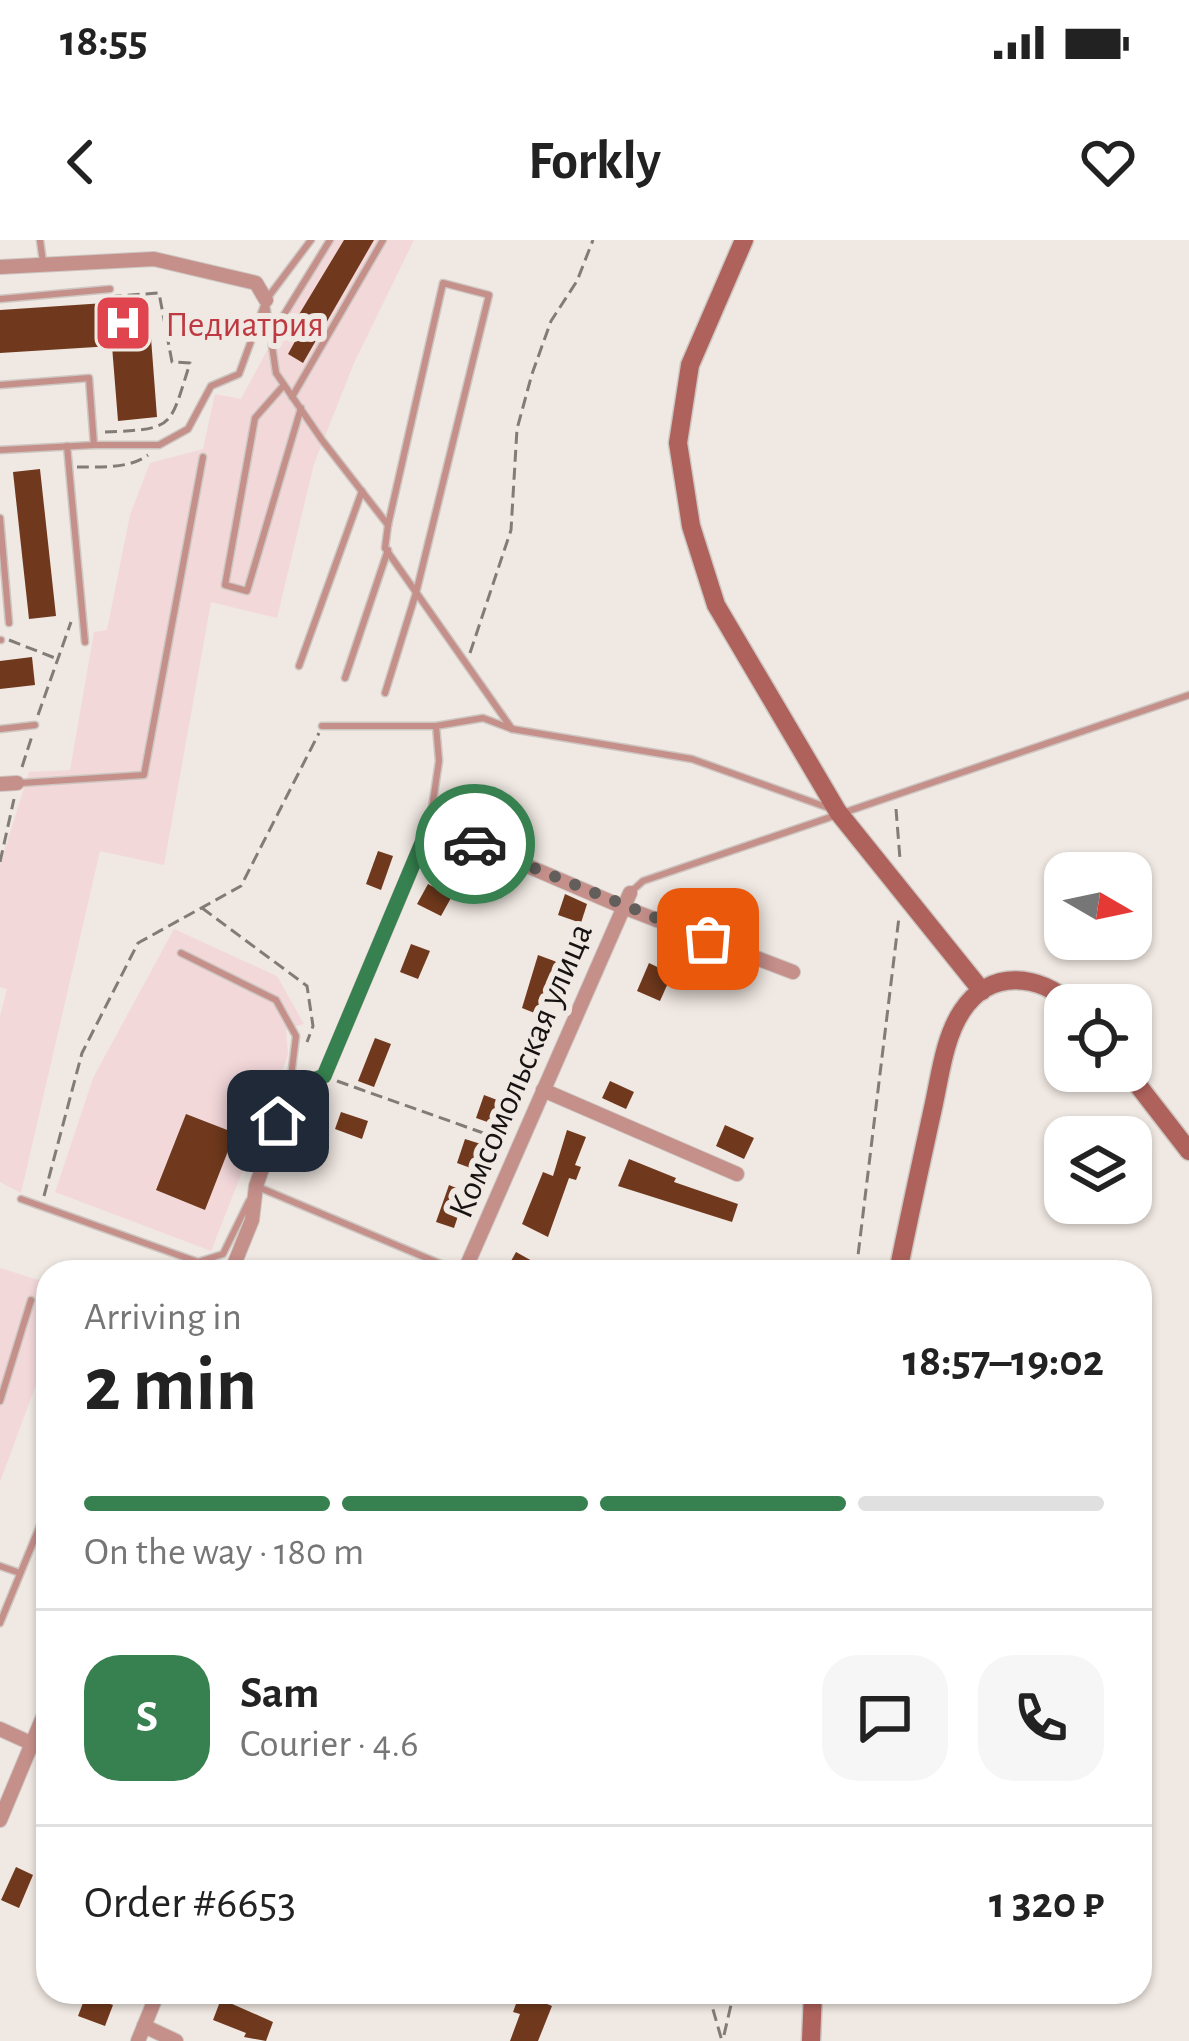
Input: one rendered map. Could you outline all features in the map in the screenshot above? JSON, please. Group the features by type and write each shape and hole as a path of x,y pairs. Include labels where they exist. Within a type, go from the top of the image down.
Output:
{"street":[{"path":"744,240 690,365 678,443 692,526 716,605 838,812 982,991"},
{"path":"0,267 154,259 256,283 266,301"},
{"path":"0,784 17,783"},
{"path":"236,1260 290,1089 324,1076 430,824 794,971"},
{"name":"Комсомольская улица","path":"467,1260 627,900"},
{"path":"901,1260 951,1034 961,1012 982,991 1008,980 1044,986"},
{"path":"543,1090 737,1174"},
{"path":"1143,1092 1189,1151"},
{"path":"0,1729 36,1746"},
{"path":"0,1820 36,1734"},
{"path":"153,2004 141,2034 176,2041"},
{"path":"812,2041 813,2004"}],"lane":[{"path":"40,240 44,265"},
{"path":"0,449 159,446 188,429 211,386 239,374 266,301 311,240"},
{"path":"271,335 330,240"},
{"path":"292,397 383,240"},
{"path":"345,678 388,550 388,525 443,283 489,295 416,593 385,693"},
{"path":"0,299 112,293"},
{"path":"266,301 276,373 388,525"},
{"path":"0,385 88,379 94,446"},
{"path":"284,384 255,418 225,585 247,592 301,408"},
{"path":"68,446 85,642"},
{"path":"17,783 144,775 203,458"},
{"path":"299,666 362,491"},
{"path":"0,518 9,622"},
{"path":"388,550 512,729"},
{"path":"627,900 643,881 1189,695"},
{"path":"322,726 436,726 483,718 512,729 692,759 838,812"},
{"path":"0,729 35,725"},
{"path":"430,824 439,761 436,726"},
{"path":"181,952 276,1000 296,1036 290,1089"},
{"path":"204,1260 223,1254 256,1186 433,1260"},
{"path":"21,1199 192,1260"},
{"path":"0,1401 31,1300"},
{"path":"0,1623 36,1535"},
{"path":"0,1566 20,1573"}],"path":[{"path":"466,664 511,530 517,429 532,374 551,321 577,281 593,240"},
{"path":"93,432 158,430 172,418 190,363 172,362 159,293 112,293"},
{"path":"69,467 142,460 159,446"},
{"path":"59,651 65,638"},
{"path":"16,641 57,659"},
{"path":"42,1206 82,1053 139,943 241,886 322,726"},
{"path":"0,862 17,783"},
{"path":"858,1260 902,894 895,793"},
{"path":"324,1076 519,1146"},
{"path":"712,2004 723,2039"},
{"path":"723,2039 731,2004"}],"shaded area":[{"path":"326,240 414,240 354,363 314,464 277,618 211,602 164,865 100,851 21,1193 0,1182 0,1016 7,989 0,987 0,865 29,772 70,770 94,632 107,630 130,515 150,463 203,449 215,394 241,399"},
{"path":"174,929 277,976 304,1024 286,1029 288,1055 211,1251 55,1192 93,1078"},
{"path":"0,1268 36,1279 36,1384 0,1482"}],"building":[{"path":"344,240 374,240 303,363 288,354 298,336 289,331"},
{"path":"120,302 125,340 151,338 157,417 118,421 112,346 0,353 0,310"},
{"path":"40,469 56,616 29,619 13,472"},
{"path":"32,657 35,685 0,689 0,661"},
{"path":"378,851 393,856 381,890 366,884"},
{"path":"450,864 478,877 471,893 457,887 441,916 417,904 428,884 439,890"},
{"path":"565,894 587,904 581,923 558,915"},
{"path":"411,944 430,951 418,979 400,972"},
{"path":"538,955 565,965 542,1016 522,1008"},
{"path":"649,963 672,974 660,1001 637,991"},
{"path":"375,1038 391,1044 374,1087 358,1081"},
{"path":"610,1081 634,1092 626,1109 602,1098"},
{"path":"484,1095 505,1103 496,1125 476,1118"},
{"path":"341,1112 368,1121 362,1139 335,1129"},
{"path":"186,1114 235,1133 205,1210 156,1190"},
{"path":"725,1125 754,1138 744,1159 716,1146"},
{"path":"567,1130 586,1137 575,1165 581,1167 576,1180 569,1178 548,1237 522,1224 543,1172 553,1176"},
{"path":"465,1139 484,1145 476,1170 457,1163"},
{"path":"629,1159 676,1178 674,1182 738,1204 732,1222 618,1186"},
{"path":"449,1185 466,1192 454,1228 436,1222"},
{"path":"16,1867 33,1875 19,1908 1,1900"},
{"path":"83,2004 113,2005 105,2026 78,2016"},
{"path":"219,2004 232,2004 273,2022 266,2041 244,2037 246,2033 213,2020"},
{"path":"516,2004 552,2006 538,2041 510,2041 520,2014 513,2012"}],"way so far":[{"path":"475,844 708,939"}],"place":[{"name":"Педиатрия","path":"123,323"}],"route":[{"path":"278,1121 290,1089 324,1076 430,824 475,844"}]}
